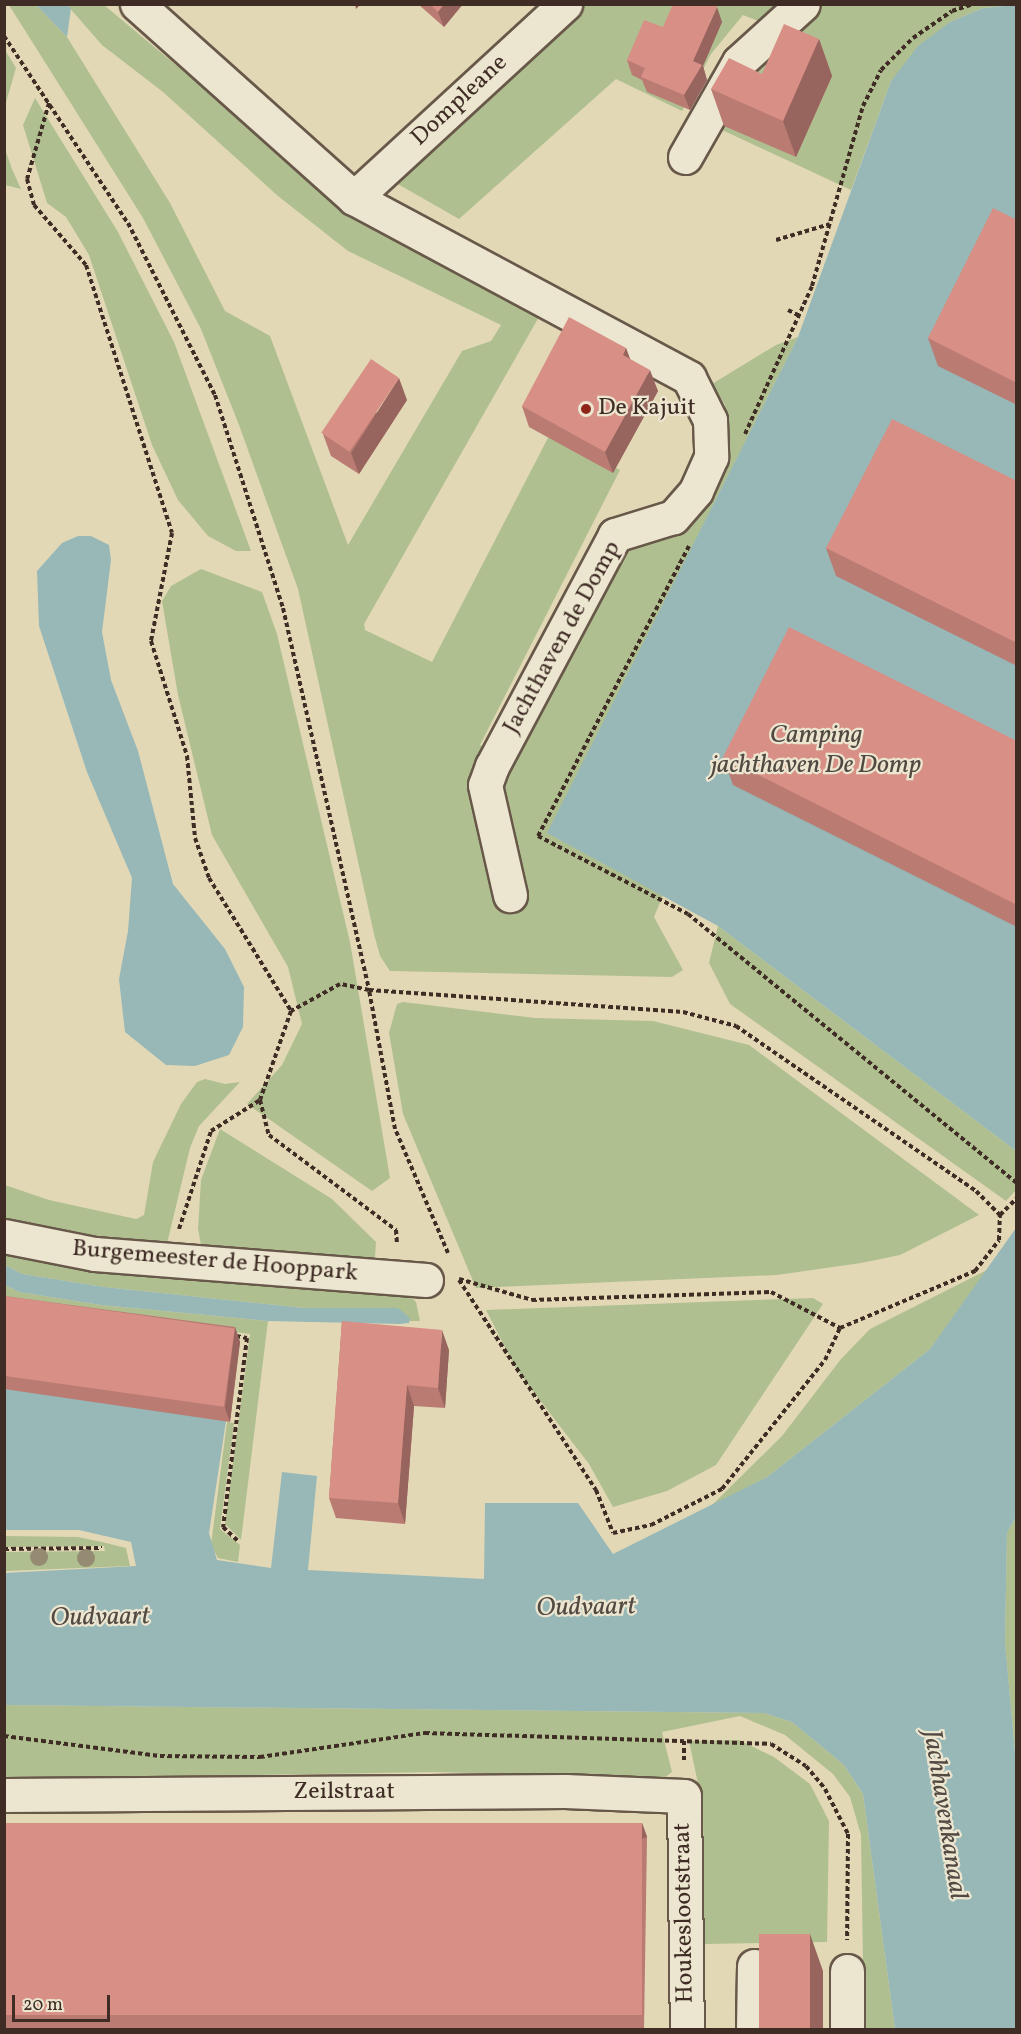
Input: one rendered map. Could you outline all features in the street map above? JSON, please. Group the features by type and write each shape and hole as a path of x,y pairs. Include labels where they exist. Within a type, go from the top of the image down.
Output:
{"street":[{"name":"Jachthaven de Domp","path":"137,4 354,198 689,378 710,420 711,457 696,491 673,517 615,535 492,766 485,785 510,895"},
{"name":"Dompleane","path":"354,198 565,4"},
{"path":"685,157 739,62 803,4"},
{"name":"Burgemeester de Hooppark","path":"4,1236 95,1254 169,1261 427,1276"},
{"name":"Zeilstraat","path":"4,1795 565,1791 684,1796"},
{"name":"Houkeslootstraat","path":"684,1796 687,2030"},
{"path":"753,2030 754,1966"},
{"path":"847,1971 847,2030"}],"path":[{"path":"741,441 800,316 830,224 863,106 881,70 913,38 952,11 974,4"},
{"path":"4,36 128,223 215,395 283,608 369,990 395,1129 449,1257"},
{"path":"49,103 27,179 34,205 86,265 172,533 151,641 187,756 195,838 209,879 291,1011"},
{"path":"776,240 830,224"},
{"path":"788,310 800,316"},
{"path":"694,536 538,836 688,914 1017,1182"},
{"path":"427,1276 396,1230 269,1135 260,1100 291,1011 340,984 369,990 683,1012 736,1026 976,1191 1000,1215"},
{"path":"169,1261 211,1131 260,1100"},
{"path":"458,1279 596,1490 614,1533 651,1525 722,1489 825,1360 840,1328 975,1271 999,1240 1000,1215 1017,1199"},
{"path":"427,1276 458,1279 532,1300 771,1292 840,1328"},
{"path":"427,1276 458,1279"},
{"path":"224,1335 247,1338 223,1527 239,1542"},
{"path":"4,1549 102,1548"}],"green space":[{"path":"9,5 36,5 67,37 170,203 225,311 270,336 348,545 462,351 491,341 501,325 348,251 278,196 163,92 102,45 67,5 104,5 352,212 544,308 364,624 365,630 432,662 550,434 620,470 480,745 511,761 614,552 652,541 693,519 726,427 725,405 712,384 776,345 798,337 548,833 663,895 654,917 683,970 672,977 390,971 380,956 374,934 298,589 239,425 201,329 143,218"},
{"path":"586,5 1016,5 983,8 950,22 891,81 851,190 707,123 774,27 743,15 711,54 682,111 616,79 459,219 389,179"},
{"path":"4,50 16,68 5,106"},
{"path":"35,98 118,232 174,342 251,551 236,551 208,536 178,500 152,445 89,255 66,217 47,203 23,125"},
{"path":"4,146 12,169 21,189 5,185"},
{"path":"201,569 262,592 277,634 350,942 390,1178 372,1191 247,1104 282,1065 302,1024 288,967 212,835 178,695 162,601 171,586"},
{"path":"718,926 1016,1151 1016,1190 1006,1201 730,1004 709,963"},
{"path":"403,1002 535,1018 653,1021 749,1045 979,1215 900,1255 861,1263 777,1275 476,1288 403,1114 389,1033 397,1004"},
{"path":"205,1079 225,1084 240,1082 199,1126 190,1148 165,1252 5,1227 5,1185 49,1200 136,1219 144,1215 153,1162 181,1104 197,1082"},
{"path":"220,1129 332,1199 376,1242 375,1257 355,1265 203,1256 198,1229 201,1180"},
{"path":"4,1245 408,1293 416,1302 420,1321 409,1321 398,1308 305,1308 104,1287 22,1274 5,1265"},
{"path":"989,1269 930,1349 767,1477 710,1507 782,1436 841,1359 870,1329"},
{"path":"5,1285 19,1292 101,1305 268,1321 241,1540 225,1524 250,1334 10,1303 5,1301"},
{"path":"813,1298 823,1304 716,1465 667,1491 613,1507 589,1464 516,1369 486,1310"},
{"path":"227,1422 234,1423 220,1529 240,1545 238,1562 218,1558 211,1545"},
{"path":"1016,1517 1016,1763 1005,1642 1007,1533"},
{"path":"5,1536 78,1537 102,1542 126,1548 130,1566 5,1571 5,1552 105,1551 104,1546 5,1547"},
{"path":"5,1705 764,1713 792,1722 844,1765 863,1794 895,2029 864,2029 861,1835 850,1797 833,1774 785,1735 740,1716 662,1732 672,1772 664,1778 438,1772 68,1778 5,1777"},
{"path":"739,1740 774,1757 810,1784 829,1821 827,1942 704,1944 703,1807 689,1741"}],"water":[{"path":"36,5 67,5 71,8 67,37"},
{"name":"Camping jachthaven De Domp","path":"1016,5 1016,1151 718,926 547,833 798,337 891,81 918,46 950,22 983,8"},
{"path":"78,536 91,536 109,545 111,560 102,632 111,680 138,751 173,884 225,949 244,987 243,1027 229,1055 195,1066 166,1065 125,1032 119,979 128,931 132,878 87,772 39,626 37,571 62,543"},
{"path":"1016,1228 1016,1517 1007,1533 1005,1642 1016,1763 1016,2029 895,2029 863,1794 844,1765 792,1722 764,1713 5,1705 5,1573 136,1566 131,1542 79,1530 5,1530 5,1310 226,1421 209,1533 217,1560 271,1568 282,1472 317,1476 308,1570 484,1579 485,1503 578,1503 613,1554 767,1477 930,1349"},
{"path":"5,1265 22,1274 104,1287 305,1308 398,1308 410,1318 409,1323 400,1324 268,1321 101,1305 19,1292 5,1285"}],"building":[{"path":"430,4 444,4 438,12"},
{"path":"673,4 712,4 717,7 693,61 702,65 684,95 641,77 645,68 627,60 644,20 663,27"},
{"path":"784,24 819,39 783,121 711,89 729,58 762,74"},
{"path":"993,208 1017,220 1017,383 928,338"},
{"path":"569,317 626,348 623,355 650,370 605,452 522,406"},
{"path":"371,359 399,378 349,452 321,433"},
{"path":"892,419 1017,481 1017,643 826,548"},
{"path":"789,627 1017,741 1017,905 723,757"},
{"path":"4,1296 235,1328 224,1407 4,1376"},
{"path":"342,1321 442,1330 438,1388 407,1385 398,1503 329,1498"},
{"path":"4,1823 642,1823 642,2015 4,2015"},
{"path":"759,1934 810,1934 810,2030 759,2030"}],"place":[{"name":"De Kajuit","path":"586,409"}],"water label":[{"name":"Oudvaart","path":"586,1608"},
{"name":"Oudvaart","path":"100,1618"},
{"name":"Jachhavenkanaal","path":"944,1815"}]}
